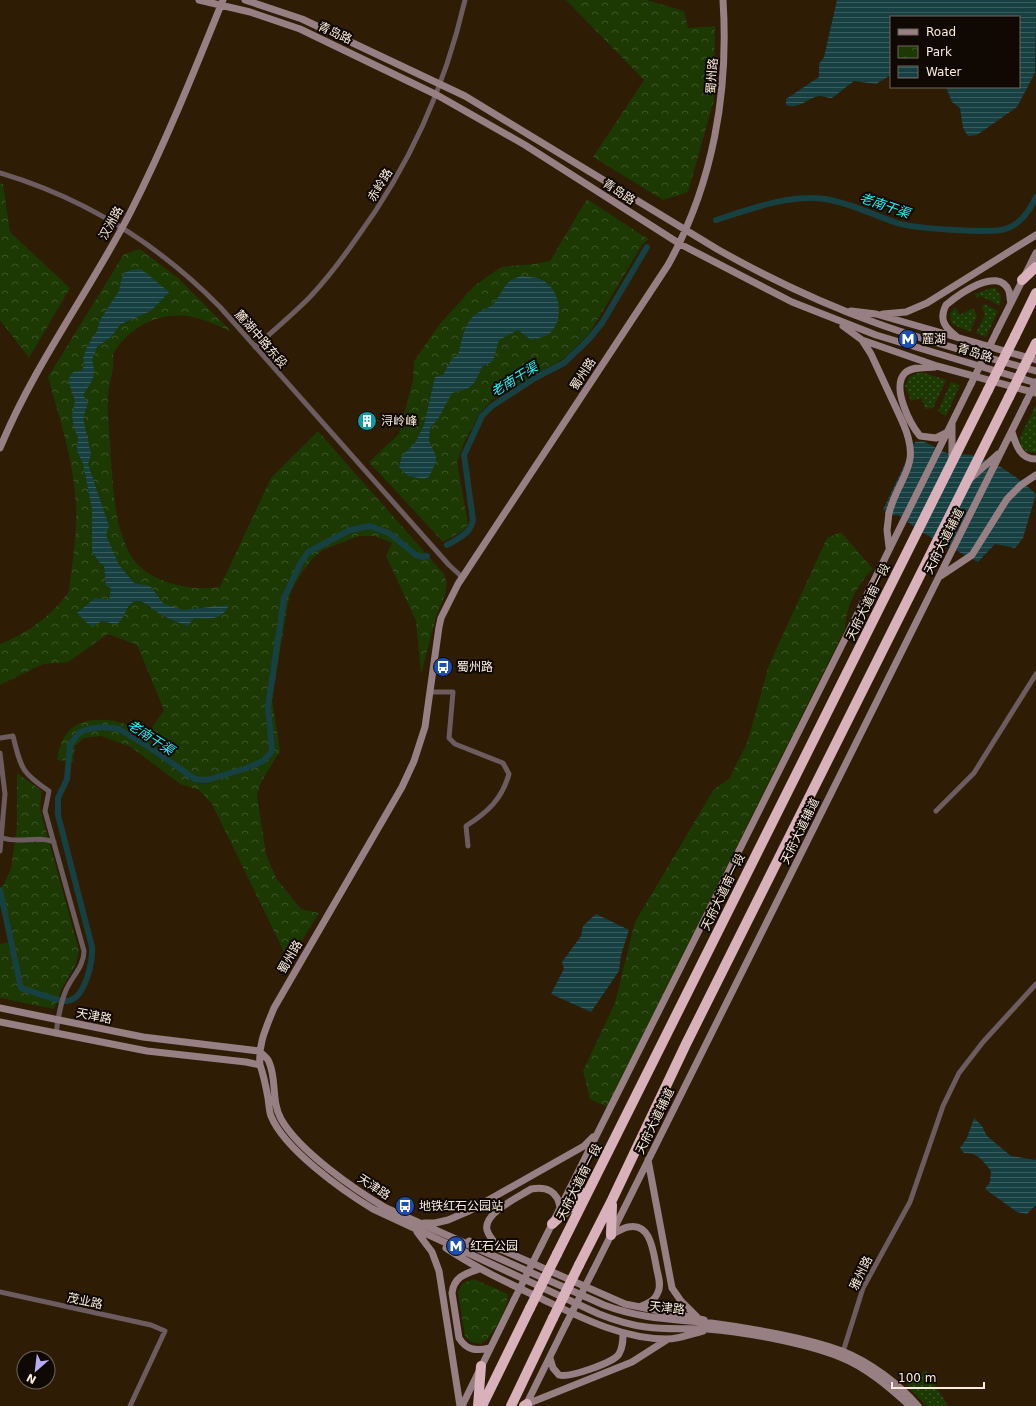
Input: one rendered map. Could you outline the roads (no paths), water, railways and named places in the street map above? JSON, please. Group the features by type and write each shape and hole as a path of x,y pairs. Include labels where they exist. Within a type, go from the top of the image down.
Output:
{"highway":[{"path":"1022,280 1036,267"},
{"name":"天府大道南一段","path":"482,1406 952,462 955,448 988,390 1036,293"},
{"path":"511,1406 612,1200 686,1044 1036,343"},
{"path":"552,1224 590,1189"},
{"path":"611,1234 612,1200"},
{"path":"478,1406 481,1366"}],"street":[{"name":"青岛路","path":"199,0 222,2 300,29 437,95 525,145 680,244 751,282 834,320 876,335 1036,382"},
{"name":"青岛路","path":"245,0 302,19 441,85 498,115 756,272 839,309 878,324 1036,372"},
{"name":"赤岭路","path":"255,347 310,297 344,256 392,186 441,85 465,0"},
{"name":"蜀州路","path":"260,1065 259,1051 262,1036 274,1008 410,772 425,727 441,618 462,576 668,265 680,244 695,210 710,156 720,107 725,62 724,0"},
{"name":"汉洲路","path":"0,448 32,381 122,227 189,86 222,2"},
{"name":"麓湖中路东段","path":"0,173 21,179 71,199 122,227 192,280 220,307 449,565 462,576"},
{"path":"876,314 906,312 927,303 1036,235"},
{"path":"461,1406 1036,253"},
{"path":"959,338 947,329 942,317 946,305 952,300 984,281 995,280 1004,285 1009,291 1011,304"},
{"path":"839,309 876,314 1036,360"},
{"path":"834,320 862,340 937,366 1036,393"},
{"path":"862,340 872,354 909,436 912,456 889,513 887,530 889,548"},
{"path":"937,366 912,369 905,373 898,387 914,429 920,436 936,438 946,433"},
{"path":"968,480 994,461 1003,450 1036,382"},
{"path":"952,420 955,448"},
{"path":"1012,432 1020,453 1026,458 1036,459"},
{"name":"天府大道辅道","path":"526,1405 939,577 994,461"},
{"path":"939,577 972,555 1007,499 1021,485 1036,475"},
{"path":"936,811 974,773 1036,674"},
{"path":"430,692 454,692 449,738 455,744 503,763 509,774 505,789 485,814 466,826 468,846"},
{"path":"0,738 13,736 22,767 27,776 48,791 45,811 84,950 84,959 81,966 66,989 56,1034"},
{"path":"0,753 5,794 0,851"},
{"path":"2,838 15,841 39,838 54,842"},
{"name":"雅州路","path":"842,1355 863,1288 910,1202 943,1106 959,1073 983,1042 1036,984"},
{"name":"天津路","path":"0,1008 143,1037 259,1051 269,1061 276,1106 281,1119 297,1140 331,1170 360,1192 428,1235 615,1320 647,1327 710,1326"},
{"name":"天津路","path":"0,1022 147,1051 246,1062 260,1065 264,1078 270,1114 274,1124 295,1148 321,1173 354,1198 416,1226 453,1237 604,1306 625,1313 734,1330 842,1355 885,1376 918,1406"},
{"path":"461,1406 439,1271 432,1252 416,1226 448,1220 469,1211 584,1146 598,1132"},
{"path":"648,1160 672,1288 681,1301 697,1318 710,1326"},
{"path":"500,1249 487,1232 486,1225 493,1214 531,1189 538,1188 546,1188 553,1191 559,1201 560,1209"},
{"path":"611,1234 629,1226 637,1227 645,1232 651,1240 660,1284 659,1292 653,1301 638,1307"},
{"path":"428,1235 479,1269 584,1319 623,1333 668,1339"},
{"path":"453,1237 500,1249 609,1298 638,1307 697,1318"},
{"path":"479,1269 460,1277 453,1286 452,1293 459,1338 463,1344 470,1349 476,1350 490,1348"},
{"name":"茂业路","path":"0,1292 152,1325 165,1331 130,1406"},
{"path":"526,1405 632,1362 668,1339 710,1326"},
{"path":"550,1358 553,1368 559,1374 570,1376 614,1359 619,1353 623,1343 623,1333"},
{"name":"天津路","path":"842,1355 878,1380 910,1406"}],"water":[{"path":"837,0 1036,0 1035,73 1017,107 977,135 968,136 963,128 960,108 952,102 946,88 1020,88 1020,16 890,16 890,76 876,84 854,81 832,98 819,96 799,105 786,105 786,99 819,77 819,64 824,57"},
{"path":"141,269 169,292 151,311 121,324 111,337 97,347 92,360 94,371 93,379 83,395 88,403 83,418 91,454 88,464 109,526 106,535 119,565 134,583 150,586 164,604 183,610 229,605 223,614 210,619 194,618 188,626 164,616 146,604 138,601 130,604 119,623 113,624 102,621 94,626 88,624 77,613 95,598 109,600 111,588 106,586 104,565 99,562 92,551 92,509 83,463 77,451 78,436 74,429 72,415 75,401 68,380 72,373 82,370 85,364 83,358 87,347 97,331 100,320 119,291 124,273 131,270"},
{"path":"521,276 540,279 547,283 552,289 556,296 559,312 558,320 554,328 549,334 531,340 518,330 499,340 493,361 482,367 472,386 452,393 438,419 430,428 429,441 436,456 436,462 429,477 424,479 408,476 399,467 402,456 415,443 424,425 435,377 443,375 452,358 458,356 466,328 472,318 492,305 507,283"},
{"path":"922,441 947,453 971,455 998,465 1036,494 1023,538 1015,548 995,544 978,562 923,533 898,515 893,515 883,510 915,442"},
{"path":"596,914 629,930 621,955 619,971 591,1012 551,994 564,969 562,962 581,936 583,926"},
{"path":"974,1118 982,1126 987,1136 1011,1156 1036,1160 1036,1205 1027,1214 1017,1212 985,1189 990,1182 991,1171 980,1158 973,1154 964,1153 960,1148 967,1138"}],"waterway":[{"name":"老南干渠","path":"716,220 742,211 770,204 811,198 844,203 905,225 951,230 985,231 1005,229 1020,221 1028,212 1036,197"},
{"name":"老南干渠","path":"447,545 460,538 472,525 473,520 464,455 482,416 492,406 535,378 564,363 589,339 602,323 647,247"},
{"name":"老南干渠","path":"0,890 21,988 62,1001 73,999 83,988 91,961 92,947 58,815 58,798 67,779 70,745 80,732 104,727 119,729 152,749 195,779 207,780 247,768 263,761 272,751 268,707 284,598 300,564 308,552 350,530 370,526 389,533 416,555 423,557 427,556"}],"place":[{"name":"麓湖","path":"908,339"},
{"name":"浔岭峰","path":"367,421"},
{"name":"蜀州路","path":"443,667"},
{"name":"地铁红石公园站","path":"405,1206"},
{"name":"红石公园","path":"456,1246"}]}
